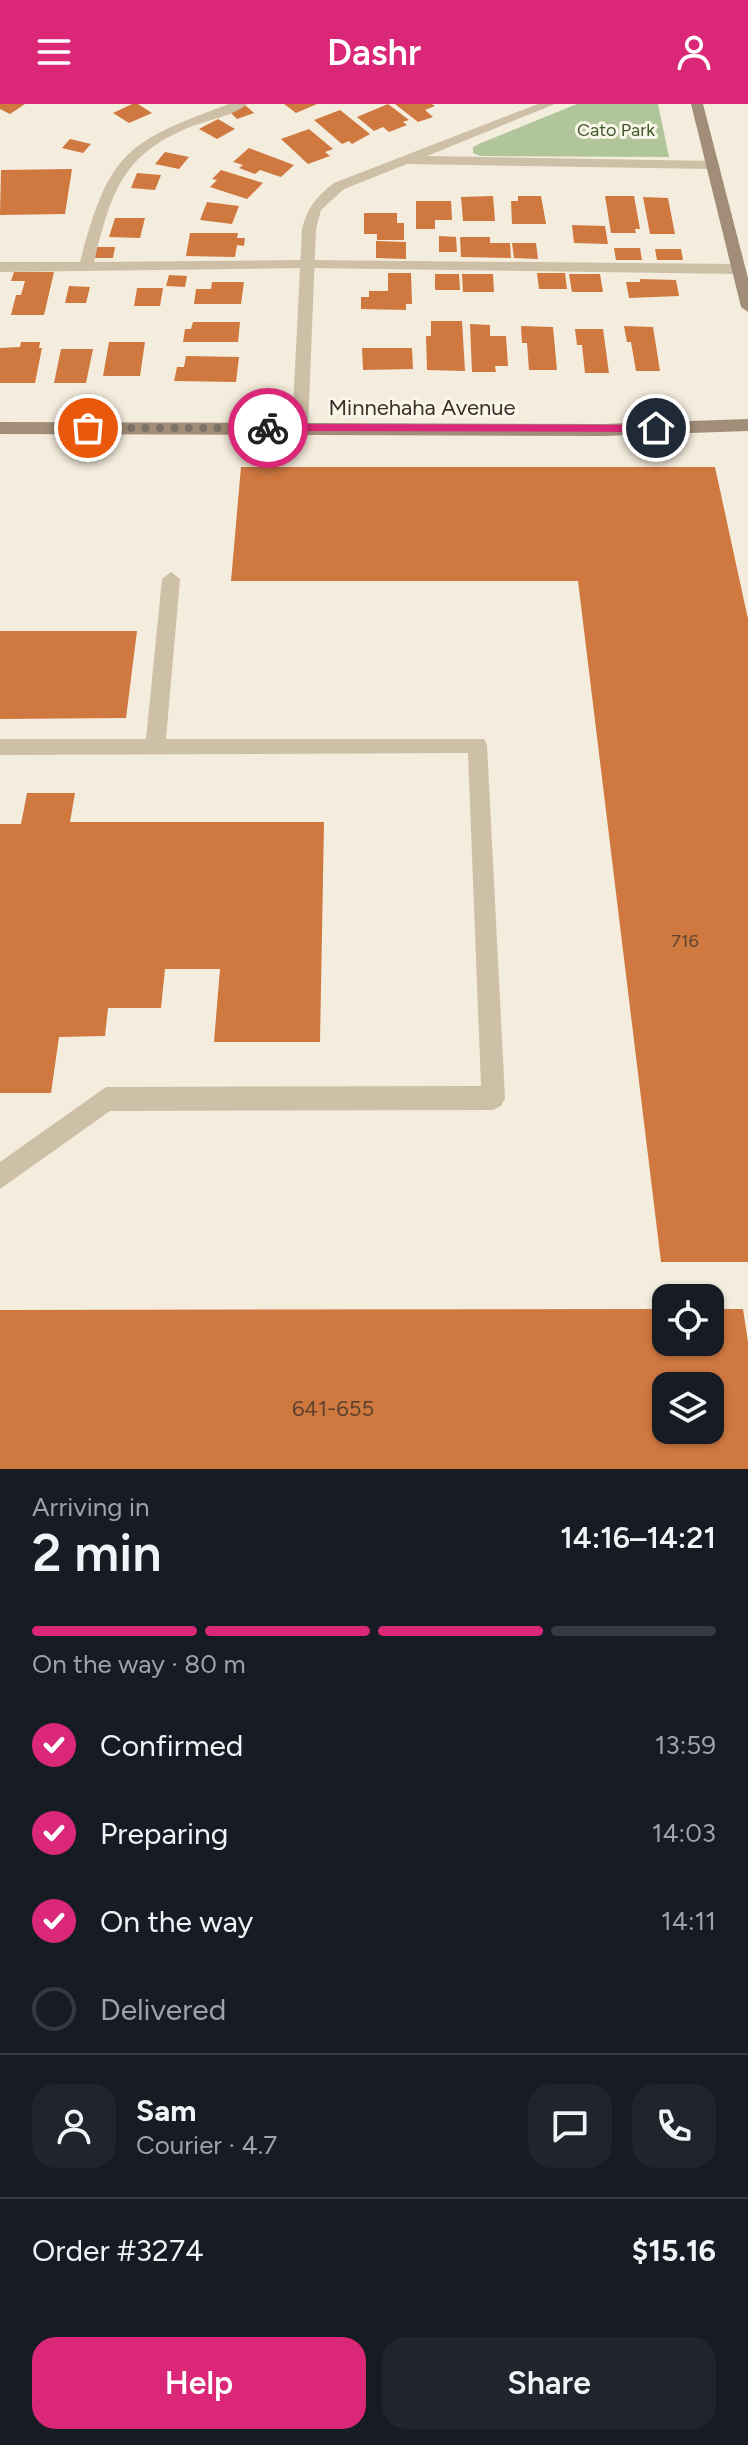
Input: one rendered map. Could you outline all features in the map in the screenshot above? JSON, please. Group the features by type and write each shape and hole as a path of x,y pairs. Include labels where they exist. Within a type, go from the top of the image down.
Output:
{"street":[{"path":"86,265 97,224 119,175 139,149 180,128 241,104"},
{"path":"300,428 309,229 314,210 322,199 339,186 549,104"},
{"path":"697,104 740,263 748,307"},
{"path":"403,160 429,163 713,165"},
{"path":"0,267 740,263"},
{"name":"Minnehaha Avenue","path":"0,428 603,430 748,425"},
{"path":"155,747 171,579"},
{"path":"0,747 477,745 493,1098 106,1099 0,1177"}],"green space":[{"name":"Cato Park","path":"577,104 658,104 669,157 480,156 473,153 473,147 481,143"}],"building":[{"path":"0,104 25,104 10,114 0,109"},
{"path":"138,104 152,113 129,123 113,113"},
{"path":"284,104 317,104 296,113"},
{"path":"388,104 409,120 403,122 407,125 389,132 383,127 374,131 357,117"},
{"path":"395,104 432,104 435,106 425,110 433,117 418,122"},
{"path":"245,105 254,113 237,119 228,110"},
{"path":"340,110 370,134 352,144 349,141 342,144 314,120"},
{"path":"218,119 235,129 217,139 199,129"},
{"path":"309,129 333,149 325,152 330,156 308,164 281,139"},
{"path":"70,139 91,144 83,153 62,148"},
{"path":"249,148 294,165 281,177 260,170 255,174 239,168 243,165 233,162"},
{"path":"165,152 189,157 179,169 155,164"},
{"path":"72,169 65,214 0,215 1,170"},
{"path":"221,170 263,183 247,199 210,187 217,180 212,179"},
{"path":"137,173 161,175 155,190 131,188"},
{"path":"493,196 495,221 463,221 461,197"},
{"path":"518,196 541,196 546,224 512,224 511,201 518,201"},
{"path":"605,196 634,196 640,229 635,229 636,233 611,233"},
{"path":"643,197 668,198 675,234 650,234"},
{"path":"416,201 451,201 452,220 435,220 435,229 416,229"},
{"path":"207,202 239,206 232,224 200,220"},
{"path":"364,213 397,213 397,223 404,223 404,240 377,240 377,234 364,234"},
{"path":"115,218 145,218 140,238 109,237"},
{"path":"572,225 605,226 608,244 574,243"},
{"path":"190,233 238,233 237,238 245,238 244,246 237,245 235,257 186,256"},
{"path":"439,236 456,237 457,252 439,252"},
{"path":"460,237 490,237 490,243 510,243 511,258 461,257"},
{"path":"376,241 406,242 406,259 376,258"},
{"path":"512,243 536,243 538,259 514,258"},
{"path":"97,247 115,247 113,258 94,258"},
{"path":"614,248 640,248 642,260 616,260"},
{"path":"655,249 681,249 683,260 657,260"},
{"path":"14,272 54,272 44,315 11,315 16,295 21,295 25,281 11,281"},
{"path":"388,273 411,273 412,304 406,304 406,310 361,309 361,297 369,297 369,291 388,291"},
{"path":"537,273 565,273 567,289 539,289"},
{"path":"435,274 459,274 460,290 435,290"},
{"path":"462,274 493,274 494,292 463,292"},
{"path":"569,274 600,274 603,292 572,292"},
{"path":"169,275 187,276 185,287 166,286"},
{"path":"640,279 676,280 679,296 629,298 626,282 640,282"},
{"path":"212,282 244,282 241,304 194,304 196,289 211,289"},
{"path":"69,286 90,287 86,303 65,303"},
{"path":"137,288 163,288 160,306 134,306"},
{"path":"431,321 462,321 465,371 427,370 426,336 431,336"},
{"path":"193,322 240,322 238,342 183,342 185,329 191,329"},
{"path":"470,324 490,325 490,336 506,336 508,366 495,366 496,372 472,372"},
{"path":"521,326 553,327 557,370 529,370 527,343 522,343"},
{"path":"624,326 653,327 660,371 636,371 631,342 627,342"},
{"path":"575,329 603,329 609,373 585,373 582,345 577,345"},
{"path":"21,342 40,342 39,348 42,348 35,383 0,383 0,348 20,347"},
{"path":"109,342 145,342 140,376 103,376"},
{"path":"362,348 412,348 413,369 363,370"},
{"path":"61,349 93,349 86,383 54,383"},
{"path":"186,356 239,357 236,382 174,381 177,367 184,367"},
{"path":"241,467 715,467 748,619 748,1262 661,1262 578,581 231,581"},
{"path":"0,631 137,631 126,718 0,719"},
{"path":"27,793 75,793 70,822 324,822 320,1042 214,1042 220,969 165,969 161,1008 108,1008 105,1036 59,1037 51,1093 0,1093 0,824 21,824"},
{"path":"652,1309 652,1356 724,1356 724,1309 743,1309 748,1342 748,1469 0,1469 0,1310"}],"way so far":[{"path":"88,428 268,428"}],"route":[{"path":"268,428 656,428"}]}
